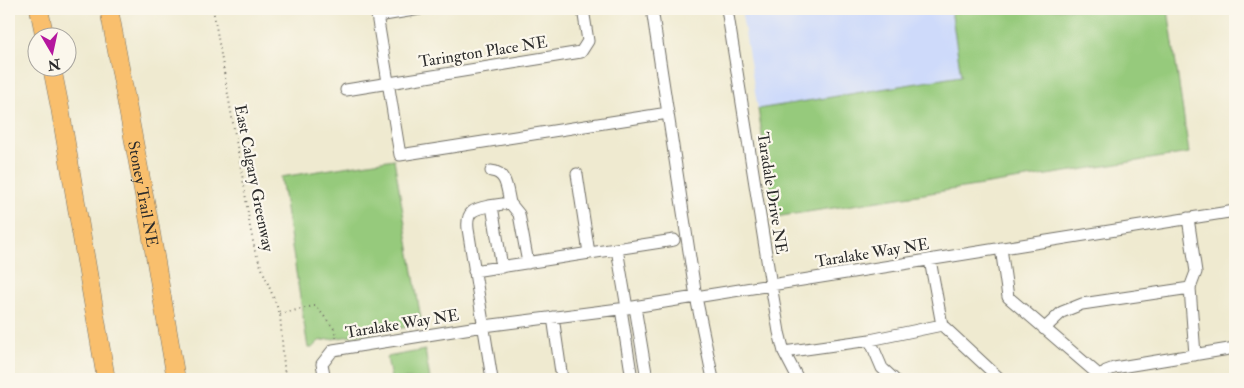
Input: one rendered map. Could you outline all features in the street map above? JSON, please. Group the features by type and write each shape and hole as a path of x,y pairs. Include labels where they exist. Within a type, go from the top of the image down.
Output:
{"highway":[{"path":"40,9 44,28"},
{"name":"Stoney Trail NE","path":"109,9 176,379"},
{"path":"54,78 106,379"}],"street":[{"path":"420,9 377,12 400,155 668,114"},
{"name":"Tarington Place NE","path":"346,90 581,52 588,40 583,9"},
{"path":"652,9 696,297 713,379"},
{"name":"Taradale Drive NE","path":"727,9 771,285 784,352 798,379"},
{"path":"491,171 496,171 502,175 506,183 510,203 519,214 528,263"},
{"path":"577,174 590,253"},
{"path":"484,326 474,271 467,223 468,218 476,208 510,203"},
{"path":"492,206 502,267"},
{"name":"Taralake Way NE","path":"325,379 322,364 333,350 338,349 484,326 628,308 1235,211"},
{"path":"1188,218 1196,272 1190,288 1195,354"},
{"path":"474,271 674,240"},
{"path":"1001,248 1008,297 1098,378 1106,371 1114,368 1235,348"},
{"path":"617,249 628,308 647,379"},
{"path":"930,260 942,325 1000,379"},
{"path":"1044,328 1062,312 1082,304 1190,288"},
{"path":"628,308 632,379"},
{"path":"553,317 562,379"},
{"path":"784,352 870,340 942,325"},
{"name":"Taralake Way NE","path":"484,326 492,379"},
{"path":"870,340 882,368 894,379"}],"path":[{"name":"East Calgary Greenway","path":"213,9 255,251 280,314 285,379"},
{"path":"280,314 316,306 335,330 338,349"}],"shaded area":[{"path":"741,9 951,9 961,76 758,109"}],"green space":[{"path":"951,9 1168,9 1189,153 775,217 758,109 961,76"},
{"path":"394,159 422,325 319,341 312,348 308,348 281,177"},
{"path":"425,350 430,379 391,379 387,357"}]}
